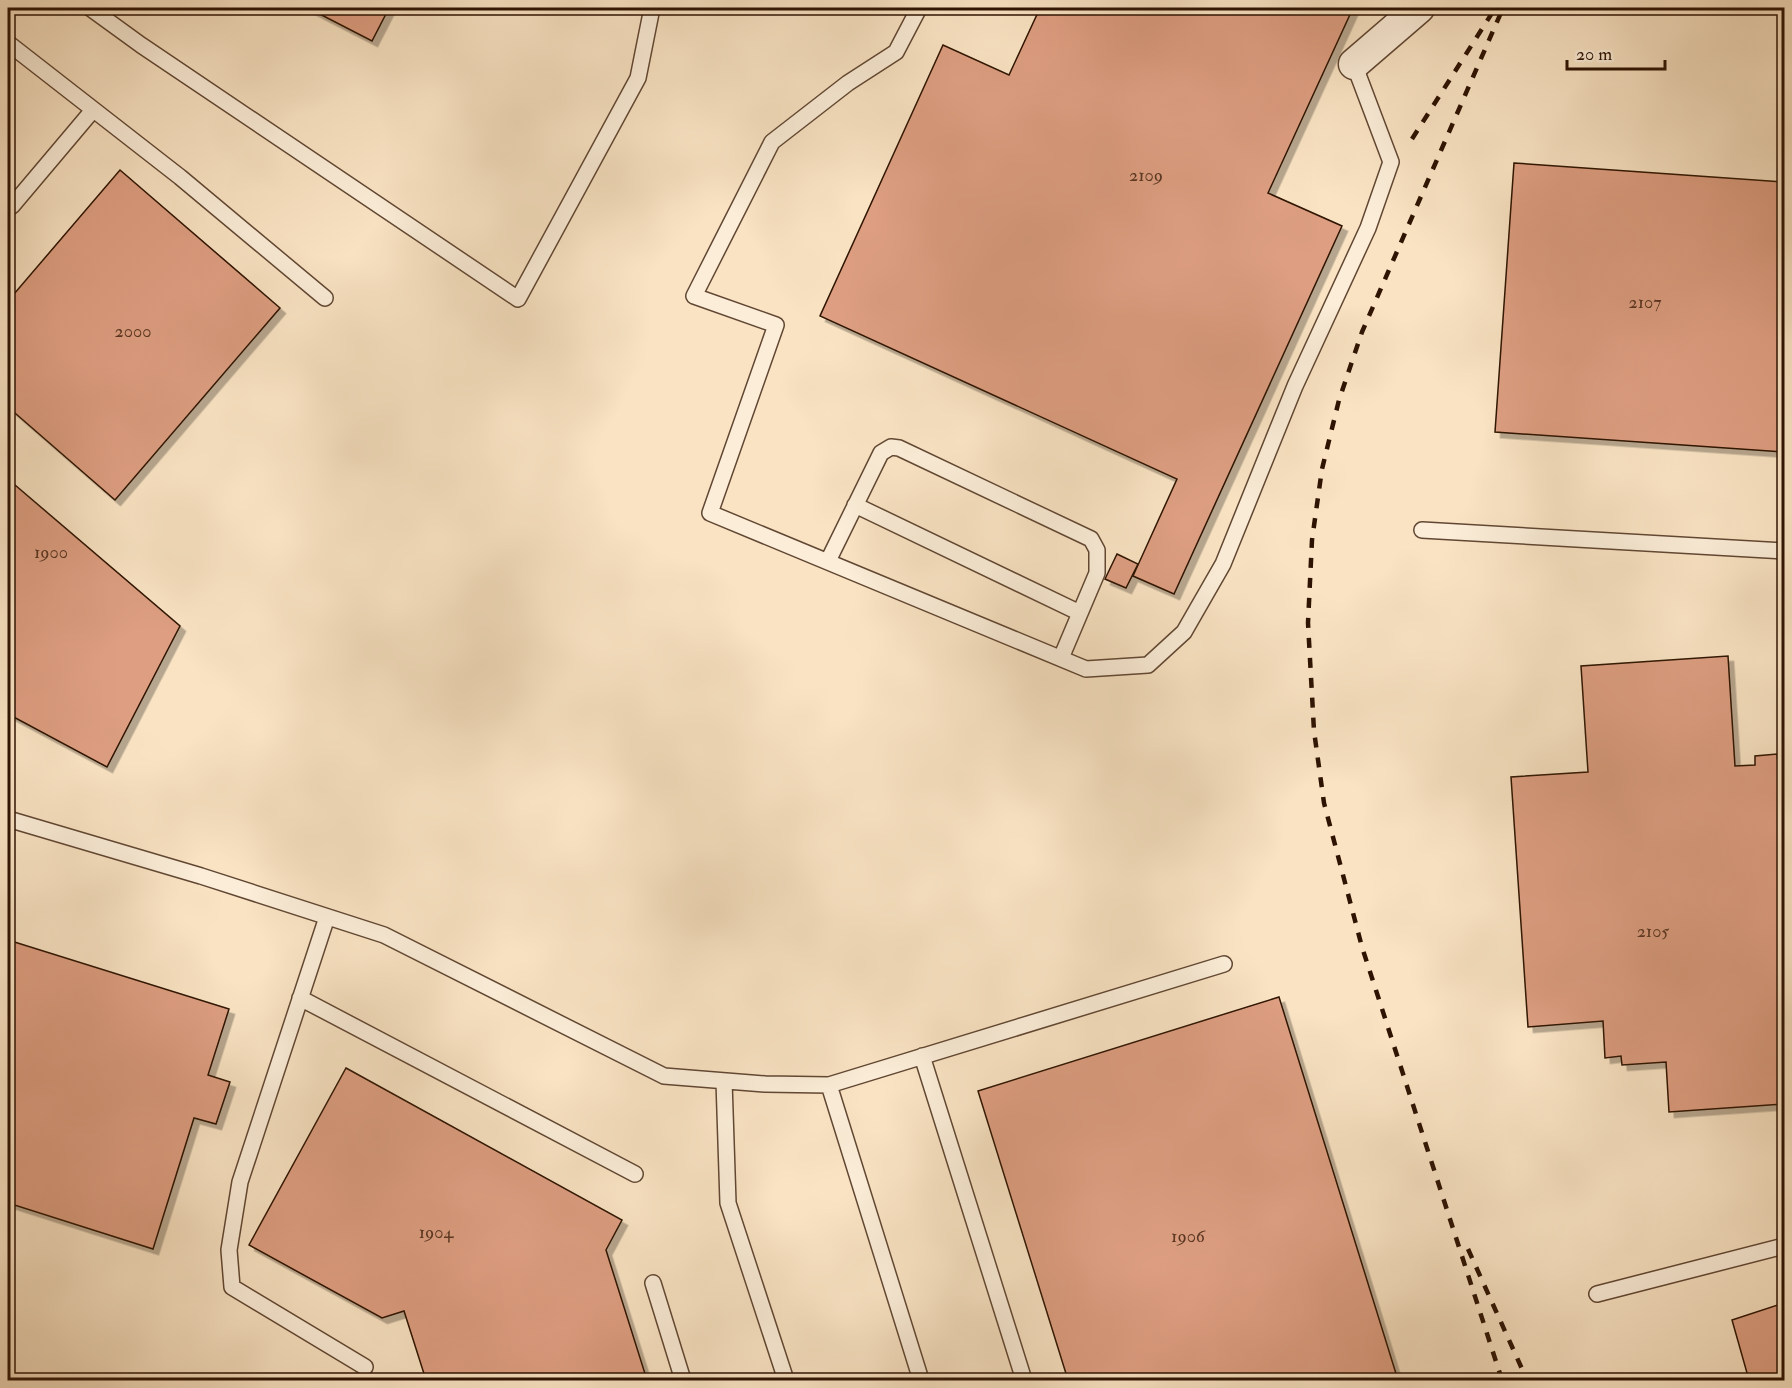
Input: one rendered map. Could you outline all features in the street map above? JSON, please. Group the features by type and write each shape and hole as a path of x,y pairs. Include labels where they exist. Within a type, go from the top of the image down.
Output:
{"street":[{"path":"1354,64 1419,8"}],"lane":[{"path":"90,8 151,52 518,299 638,78 652,8"},
{"path":"919,8 896,52 848,82 772,142 694,296 776,325 710,513 1086,669 1148,665 1184,632 1223,564 1295,386 1368,228 1391,162 1354,64"},
{"path":"8,43 180,177 325,298"},
{"path":"12,206 93,110"},
{"path":"828,561 881,453 891,447 899,448 1091,539 1097,550 1097,573 1061,658"},
{"path":"855,505 1080,613"},
{"path":"1422,530 1785,551"},
{"path":"8,819 201,876 384,935 664,1076 829,1085 1224,964"},
{"path":"327,917 240,1182 229,1250 232,1287 364,1366"},
{"path":"300,998 635,1174"},
{"path":"922,1056 1024,1380"},
{"path":"724,1081 728,1203 786,1380"},
{"path":"829,1085 921,1380"},
{"path":"1597,1294 1785,1246"},
{"path":"653,1283 683,1380"}],"building":[{"path":"308,8 389,8 372,41"},
{"path":"1040,8 1353,8 1268,193 1342,226 1174,594 1133,576 1177,479 820,316 943,45 1009,75"},
{"path":"1514,163 1784,182 1784,452 1495,432"},
{"path":"120,170 280,308 115,500 8,407 8,301"},
{"path":"8,479 180,626 107,767 8,714"},
{"path":"1117,554 1138,564 1126,588 1105,579"},
{"path":"1728,656 1735,766 1755,765 1755,756 1777,754 1778,764 1784,764 1784,1104 1669,1112 1666,1062 1622,1065 1621,1056 1605,1058 1603,1021 1528,1027 1511,777 1588,772 1581,666"},
{"path":"8,940 229,1009 208,1075 230,1082 216,1124 194,1118 153,1249 8,1203"},
{"path":"1279,997 1398,1380 1068,1380 978,1091"},
{"path":"346,1068 622,1220 606,1250 647,1380 426,1380 404,1311 382,1318 249,1245"},
{"path":"1784,1303 1784,1380 1749,1380 1732,1320"}],"railway":[{"path":"1502,1380 1362,947 1324,803 1314,731 1308,623 1312,540 1322,469 1339,400 1362,332 1503,8"},
{"path":"1412,139 1494,10"},
{"path":"1468,1249 1527,1380"}]}
